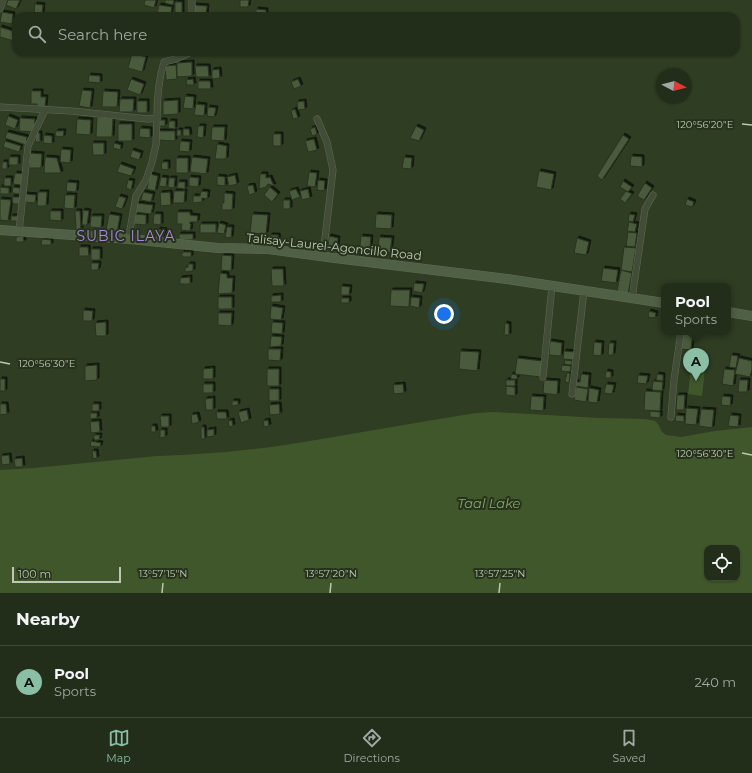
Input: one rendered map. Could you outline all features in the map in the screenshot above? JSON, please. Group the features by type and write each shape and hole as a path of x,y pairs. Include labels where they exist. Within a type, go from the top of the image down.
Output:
{"main road":[{"name":"Talisay-Laurel-Agoncillo Road","path":"0,230 130,239 218,248 268,249 507,279 661,303"},
{"path":"731,312 752,316"}],"street":[{"path":"0,9 3,0"},
{"path":"192,0 192,12"},
{"path":"130,239 130,230 136,196 146,180 156,145 157,94 160,75 164,62 184,56"},
{"path":"0,107 71,111 148,119 156,118"},
{"path":"19,232 28,146 45,110"},
{"path":"317,119 327,142 333,170 322,256"},
{"path":"632,298 645,209 653,195"},
{"path":"543,378 552,286"},
{"path":"572,394 584,291"},
{"path":"671,417 674,380 681,335"}],"water":[{"path":"691,366 705,368 702,396 688,394"},
{"name":"Taal Lake","path":"494,412 645,419 655,421 662,432 666,435 681,437 752,427 752,593 0,593 0,470 157,456 226,452 304,442 476,413"}],"building":[{"path":"8,0 20,0 16,9 6,5"},
{"path":"145,0 156,0 154,8 144,5"},
{"path":"165,0 174,0 173,5 165,3"},
{"path":"240,0 249,0 248,7 240,7"},
{"path":"175,2 182,2 182,12 175,12"},
{"path":"35,4 43,5 42,12 34,12"},
{"path":"159,5 172,7 171,12 157,12"},
{"path":"194,5 207,6 206,12 193,12"},
{"path":"256,9 266,10 266,12 256,12"},
{"path":"2,12 12,14 12,24 0,22"},
{"path":"0,27 12,31 12,40 0,37"},
{"path":"131,56 146,57 142,72 128,68"},
{"path":"192,62 192,76 177,77 177,63"},
{"path":"176,65 177,79 166,80 165,66"},
{"path":"195,66 208,66 209,77 196,77"},
{"path":"219,69 220,78 212,79 212,70"},
{"path":"89,75 100,76 100,83 88,82"},
{"path":"131,79 144,84 140,95 127,90"},
{"path":"193,79 194,85 187,85 186,80"},
{"path":"298,79 301,86 294,89 291,82"},
{"path":"198,81 210,81 211,89 198,89"},
{"path":"82,90 92,91 90,108 79,106"},
{"path":"31,91 41,91 41,97 46,97 45,107 37,106 37,104 31,104"},
{"path":"103,91 118,92 117,107 102,107"},
{"path":"185,96 194,97 193,109 183,108"},
{"path":"120,99 134,99 133,112 119,112"},
{"path":"178,100 178,114 163,115 163,101"},
{"path":"137,101 147,101 147,113 137,113"},
{"path":"304,101 305,109 298,110 297,102"},
{"path":"196,104 205,105 204,116 194,115"},
{"path":"208,107 216,108 214,117 207,116"},
{"path":"295,109 298,118 293,119 291,111"},
{"path":"8,116 18,120 15,129 5,125"},
{"path":"97,117 113,118 112,137 96,137"},
{"path":"20,118 35,119 34,132 19,131"},
{"path":"77,119 91,120 90,135 76,134"},
{"path":"160,120 165,120 165,126 159,126"},
{"path":"169,121 175,121 175,129 168,128"},
{"path":"118,124 132,124 132,141 118,141"},
{"path":"198,126 204,126 203,138 197,137"},
{"path":"416,126 424,130 419,141 410,138"},
{"path":"212,127 225,127 224,141 211,140"},
{"path":"315,127 317,134 312,136 310,129"},
{"path":"140,128 150,129 150,138 139,137"},
{"path":"183,129 189,129 190,136 183,136"},
{"path":"177,130 181,130 181,136 177,136"},
{"path":"56,131 64,131 63,137 55,136"},
{"path":"158,131 175,131 175,141 158,140"},
{"path":"7,132 27,137 26,145 5,138"},
{"path":"36,133 40,133 40,142 35,142"},
{"path":"273,134 281,134 281,146 273,146"},
{"path":"44,135 52,136 52,144 43,143"},
{"path":"623,135 629,139 602,180 597,176"},
{"path":"314,139 317,150 308,152 305,141"},
{"path":"5,141 21,146 19,152 3,147"},
{"path":"180,141 190,142 189,152 179,151"},
{"path":"92,143 104,143 104,155 93,155"},
{"path":"114,143 121,145 120,150 113,148"},
{"path":"217,144 227,146 226,159 215,159"},
{"path":"61,149 71,150 70,163 60,162"},
{"path":"132,150 141,153 139,160 130,157"},
{"path":"30,153 42,154 41,168 29,168"},
{"path":"631,156 642,157 642,167 630,166"},
{"path":"9,157 18,157 18,165 9,165"},
{"path":"45,157 57,158 61,173 44,173"},
{"path":"192,157 208,159 206,174 190,172"},
{"path":"404,157 412,158 411,169 402,168"},
{"path":"176,158 188,158 188,173 176,173"},
{"path":"2,162 7,162 7,169 2,169"},
{"path":"162,162 168,162 168,170 161,169"},
{"path":"120,164 134,169 131,176 117,172"},
{"path":"539,171 554,174 551,190 536,187"},
{"path":"309,172 317,173 315,187 307,186"},
{"path":"15,173 24,174 22,185 13,184"},
{"path":"150,174 158,176 155,191 147,189"},
{"path":"260,174 266,174 266,178 270,177 274,186 268,184 266,187 259,189"},
{"path":"235,175 237,184 229,186 227,177"},
{"path":"217,176 225,177 225,186 217,185"},
{"path":"161,177 167,178 166,187 159,186"},
{"path":"189,177 199,178 198,187 189,186"},
{"path":"4,178 11,178 11,186 4,186"},
{"path":"169,178 175,178 174,188 168,187"},
{"path":"128,180 133,181 131,190 126,188"},
{"path":"318,180 325,181 324,191 317,190"},
{"path":"623,181 632,187 628,192 620,187"},
{"path":"67,182 77,183 76,192 66,191"},
{"path":"178,182 185,182 185,189 177,188"},
{"path":"645,183 652,188 644,200 637,196"},
{"path":"253,185 255,193 249,195 247,186"},
{"path":"0,187 9,188 9,194 0,194"},
{"path":"13,187 20,188 20,194 12,193"},
{"path":"270,187 278,194 272,202 264,195"},
{"path":"296,189 300,197 292,200 289,191"},
{"path":"308,189 310,198 302,200 300,191"},
{"path":"174,191 185,191 184,203 173,203"},
{"path":"201,191 208,192 207,199 202,198 202,202 193,203 193,196 200,196"},
{"path":"626,191 632,194 625,203 620,199"},
{"path":"38,192 47,192 46,206 37,206"},
{"path":"143,192 153,194 151,202 141,200"},
{"path":"170,192 171,205 161,206 160,193"},
{"path":"224,193 233,194 232,210 222,210"},
{"path":"25,194 36,195 35,203 25,202"},
{"path":"65,195 75,195 74,209 64,208"},
{"path":"119,196 126,198 122,209 115,207"},
{"path":"12,197 20,197 21,204 13,204"},
{"path":"0,199 11,200 8,221 0,220"},
{"path":"687,199 694,202 692,207 685,205"},
{"path":"283,200 290,200 290,209 283,209"},
{"path":"136,203 153,205 151,214 135,212"},
{"path":"83,210 89,211 87,225 82,225"},
{"path":"50,211 61,211 61,221 50,220"},
{"path":"75,211 80,211 81,230 76,231"},
{"path":"177,212 190,212 190,215 198,216 197,222 190,222 190,231 181,230 182,224 177,224"},
{"path":"109,214 120,216 117,232 106,230"},
{"path":"134,214 146,215 146,225 133,224"},
{"path":"154,214 161,214 161,225 153,224"},
{"path":"252,214 268,215 266,234 250,233"},
{"path":"376,214 392,215 391,229 375,228"},
{"path":"629,214 635,215 633,222 628,221"},
{"path":"11,216 19,216 19,221 11,221"},
{"path":"91,216 102,216 101,228 90,227"},
{"path":"629,222 637,224 635,232 627,231"},
{"path":"219,223 226,225 224,234 217,233"},
{"path":"200,224 216,224 216,233 200,233"},
{"path":"227,227 232,227 231,238 225,237"},
{"path":"158,229 165,230 163,239 157,238"},
{"path":"628,232 637,233 635,247 626,246"},
{"path":"179,234 193,234 193,240 179,240"},
{"path":"270,235 278,235 279,242 270,242"},
{"path":"23,236 24,242 16,242 16,237"},
{"path":"329,236 338,238 337,247 328,246"},
{"path":"361,236 371,237 369,255 359,254"},
{"path":"379,237 392,238 390,253 378,252"},
{"path":"577,238 589,242 586,255 574,253"},
{"path":"42,239 51,240 51,245 41,245"},
{"path":"79,247 88,247 89,256 79,256"},
{"path":"624,247 636,248 632,272 621,270"},
{"path":"91,249 100,249 100,260 91,260"},
{"path":"182,252 191,252 191,257 182,257"},
{"path":"222,255 232,256 231,271 221,270"},
{"path":"91,263 99,263 98,270 91,270"},
{"path":"188,264 193,264 193,271 185,272 185,268 188,267"},
{"path":"603,268 618,270 616,283 601,281"},
{"path":"271,269 283,269 284,286 272,286"},
{"path":"621,270 632,273 628,294 617,291"},
{"path":"220,273 227,274 227,278 233,278 232,293 218,294"},
{"path":"190,277 190,284 180,284 180,278"},
{"path":"414,283 424,284 422,293 413,291"},
{"path":"341,286 350,287 349,295 341,295"},
{"path":"391,290 410,290 409,307 390,306"},
{"path":"281,295 281,302 271,302 271,296"},
{"path":"218,297 232,297 232,309 218,309"},
{"path":"411,297 420,298 419,308 410,306"},
{"path":"341,298 349,298 349,303 341,303"},
{"path":"271,306 283,308 281,320 270,319"},
{"path":"83,310 93,311 92,321 83,321"},
{"path":"649,311 656,313 655,318 648,317"},
{"path":"218,313 232,313 231,326 218,325"},
{"path":"106,322 106,336 96,336 95,323"},
{"path":"272,322 283,323 282,334 271,333"},
{"path":"505,323 509,324 509,335 504,335"},
{"path":"681,335 693,335 691,350 679,349"},
{"path":"271,336 282,337 281,346 270,347"},
{"path":"550,341 562,343 561,356 549,355"},
{"path":"594,342 602,343 601,356 593,355"},
{"path":"609,343 614,343 613,355 608,355"},
{"path":"268,349 281,349 280,361 268,360"},
{"path":"460,351 479,352 477,371 459,369"},
{"path":"564,351 575,352 574,360 563,359"},
{"path":"731,355 738,356 736,368 729,367"},
{"path":"517,358 543,361 541,377 515,374"},
{"path":"739,358 752,361 750,377 735,374"},
{"path":"565,360 572,361 572,365 564,364"},
{"path":"97,365 97,380 85,381 85,366"},
{"path":"562,365 571,366 570,372 561,371"},
{"path":"213,368 213,379 203,379 203,369"},
{"path":"267,369 279,369 279,386 267,386"},
{"path":"724,369 735,370 733,386 722,384"},
{"path":"606,371 611,372 611,378 605,378"},
{"path":"567,373 570,373 569,383 565,382"},
{"path":"511,374 517,375 517,379 511,379"},
{"path":"581,374 589,375 588,388 576,386 576,382 580,382"},
{"path":"657,374 663,375 663,381 656,380"},
{"path":"638,375 648,376 646,384 637,383"},
{"path":"0,379 5,379 5,391 0,391"},
{"path":"506,380 515,380 515,386 506,386"},
{"path":"544,380 558,381 557,395 543,393"},
{"path":"739,380 748,380 747,392 738,392"},
{"path":"653,381 663,382 662,391 652,390"},
{"path":"203,384 213,384 213,393 203,393"},
{"path":"403,384 404,393 394,394 393,385"},
{"path":"606,384 614,385 612,394 604,393"},
{"path":"506,386 515,387 515,396 506,395"},
{"path":"576,387 588,389 586,402 574,400"},
{"path":"589,388 599,390 597,403 588,402"},
{"path":"269,389 279,389 279,401 269,401"},
{"path":"645,391 661,392 660,411 644,410"},
{"path":"677,395 685,395 684,410 676,410"},
{"path":"531,396 544,397 543,411 530,410"},
{"path":"722,396 731,397 730,406 721,405"},
{"path":"213,398 213,410 206,410 205,399"},
{"path":"232,401 238,401 238,405 232,406"},
{"path":"0,404 6,404 7,414 0,415"},
{"path":"92,404 99,404 99,411 92,411"},
{"path":"279,404 280,414 270,415 269,405"},
{"path":"686,408 698,409 696,425 685,424"},
{"path":"701,409 714,410 712,428 699,426"},
{"path":"247,410 249,420 241,423 238,412"},
{"path":"650,411 660,412 660,418 650,417"},
{"path":"216,412 226,412 227,419 217,419"},
{"path":"90,413 97,413 97,418 90,419"},
{"path":"197,414 199,422 192,424 191,415"},
{"path":"676,415 684,416 684,422 675,421"},
{"path":"730,415 739,416 738,427 728,426"},
{"path":"160,416 169,416 169,427 161,427"},
{"path":"232,420 233,426 229,427 228,421"},
{"path":"268,420 269,426 264,427 263,421"},
{"path":"99,421 100,432 91,433 90,422"},
{"path":"151,426 155,426 156,432 151,432"},
{"path":"201,427 204,427 205,439 201,439"},
{"path":"214,429 214,436 207,437 207,430"},
{"path":"160,430 165,430 165,437 160,438"},
{"path":"94,435 100,435 99,440 94,440"},
{"path":"91,441 101,443 100,447 90,446"},
{"path":"92,451 96,451 97,458 93,459"},
{"path":"9,455 10,464 2,465 1,456"},
{"path":"22,458 23,467 15,467 14,459"}],"place":[{"name":"Pool","path":"696,381"}],"district":[{"name":"SUBIC ILAYA","path":"126,236"}]}
